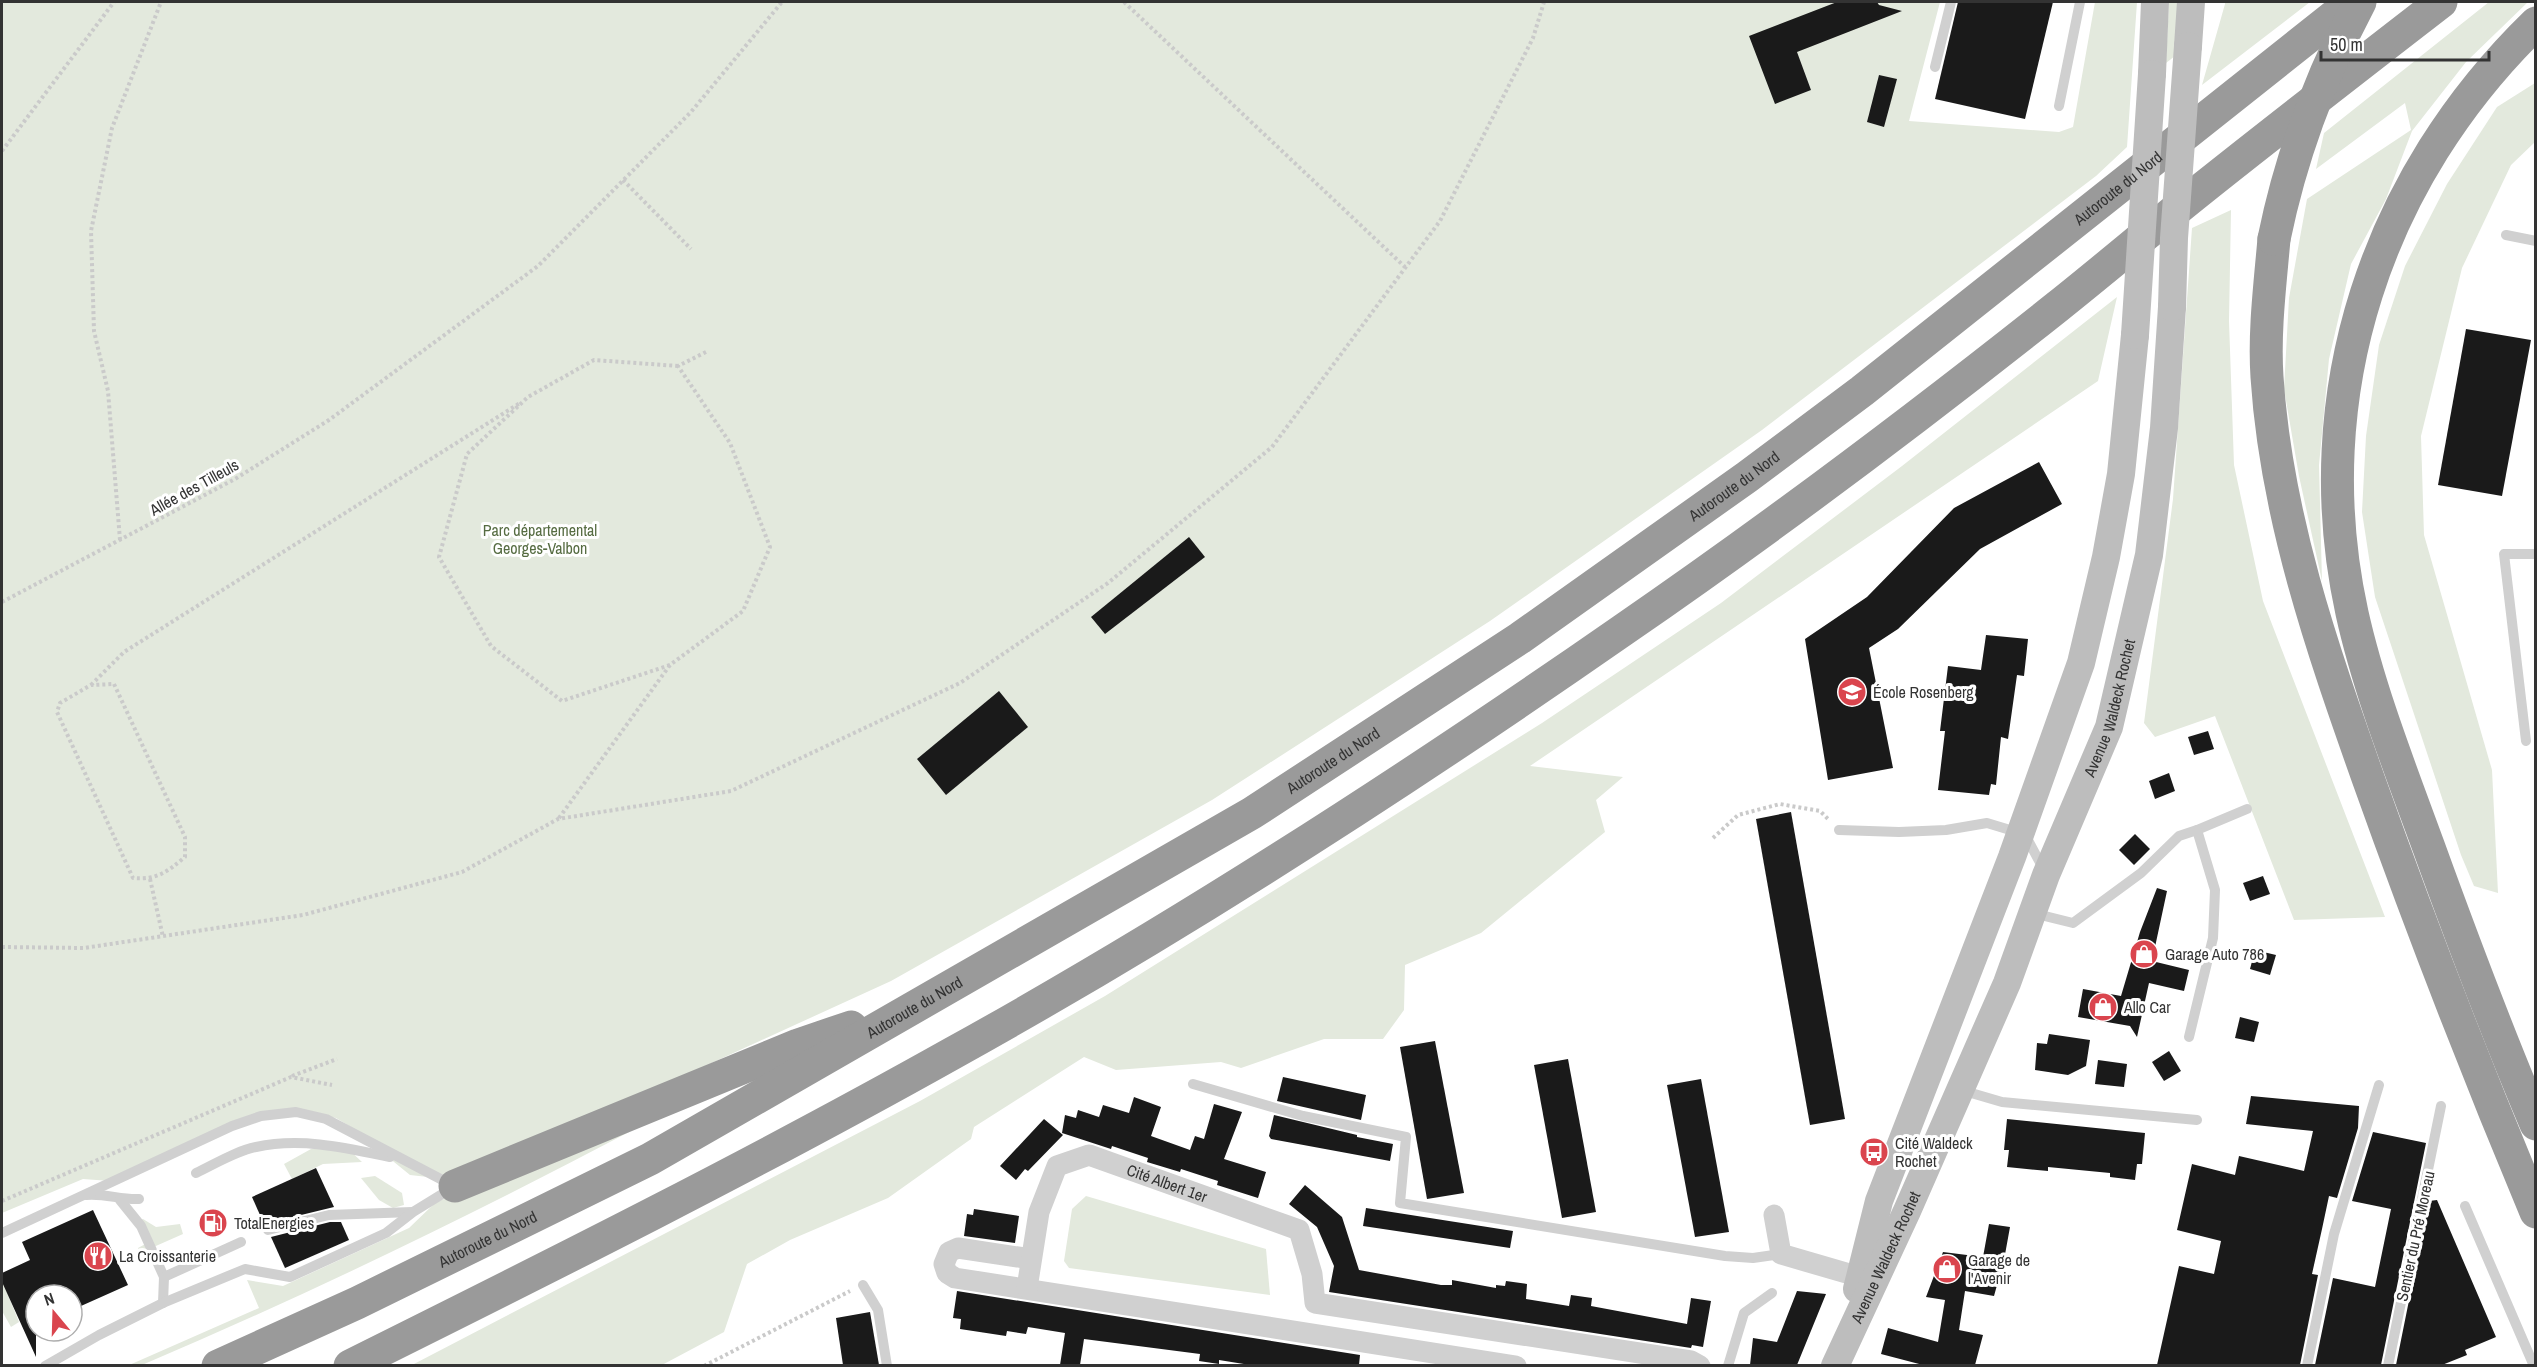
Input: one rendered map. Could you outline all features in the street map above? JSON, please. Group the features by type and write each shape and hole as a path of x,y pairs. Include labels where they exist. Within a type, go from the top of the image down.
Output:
{"highway":[{"name":"Autoroute du Nord","path":"218,1365 357,1303 650,1159 1252,813 1574,601 1747,477 1862,391 2352,2"},
{"path":"2360,2 2334,52 2304,125 2285,186 2274,239 2266,375 2280,484 2314,615 2414,908 2535,1212"},
{"path":"350,1365 669,1206 956,1052 1168,927 1431,760 1752,539 1877,446 2057,307 2198,191 2440,2"},
{"path":"2535,23 2486,75 2459,109 2433,146 2391,227 2370,281 2354,335 2341,407 2337,505 2345,577 2352,614 2390,739 2502,1045 2535,1124"},
{"path":"455,1186 798,1045 918,1005"}],"main road":[{"name":"Avenue Waldeck Rochet","path":"1834,1365 1879,1201 2020,833 2081,663 2106,557 2121,474 2136,335 2155,2"},
{"name":"Avenue Waldeck Rochet","path":"1834,1365 1907,1211 2007,983 2046,875 2109,727 2149,555 2164,428 2174,238 2191,2"}],"street":[{"name":"Cité Albert 1er","path":"1027,1288 1039,1212 1057,1166 1089,1155 1299,1230 1312,1274 1315,1303"},
{"path":"1774,1215 1781,1254 1860,1277"},
{"path":"1031,1259 958,1248 950,1252 945,1260 947,1273 955,1278 1516,1365"},
{"path":"1293,1330 1315,1303 1691,1361 1700,1365"}],"lane":[{"path":"1935,67 1951,2"},
{"path":"2059,106 2080,2"},
{"path":"2506,235 2535,241"},
{"path":"2526,741 2504,554 2535,554"},
{"path":"2032,913 2073,923 2141,873 2180,836 2247,809"},
{"path":"1839,830 1899,832 1946,830 1987,823 2020,833 2029,842 2046,875"},
{"path":"2189,1036 2213,938 2215,890 2198,830"},
{"path":"1193,1084 1303,1116 1406,1137 1400,1203 1725,1256 1753,1258 1781,1254"},
{"path":"2307,1365 2334,1234 2379,1084"},
{"path":"1960,1090 2002,1102 2197,1120"},
{"name":"Sentier du Pré Moreau","path":"2388,1365 2441,1106"},
{"path":"2,1233 232,1126 261,1116 297,1112 326,1119 455,1186"},
{"path":"196,1173 254,1148 282,1143 342,1146 405,1161"},
{"path":"45,1365 164,1303 245,1269 290,1277 386,1233 413,1212 455,1186"},
{"path":"79,1196 96,1194 120,1200 139,1199"},
{"path":"120,1200 141,1226 164,1277 164,1303"},
{"path":"2465,1206 2534,1365"},
{"path":"268,1230 329,1215 413,1212"},
{"path":"164,1277 241,1242"},
{"path":"863,1284 878,1310 887,1365"},
{"path":"1728,1365 1744,1313 1772,1293"}],"path":[{"path":"2,151 114,2"},
{"path":"120,540 108,391 94,331 91,231 112,128 161,2"},
{"name":"Allée des Tilleuls","path":"2,602 235,479 329,420 387,375 447,334 538,266 691,112 782,2"},
{"path":"1124,2 1406,267"},
{"path":"2,947 84,948 303,915 462,872 558,819 731,791 960,683 1108,583 1272,447 1440,220 1533,38 1544,2"},
{"path":"623,180 691,249"},
{"path":"91,685 114,684 185,837 185,857 172,868 150,879 133,878 57,712 60,704 91,685 124,652 528,397 594,360 678,366 706,352"},
{"path":"558,819 670,665 743,611 770,547 730,443 678,366"},
{"path":"528,397 467,454 439,557 491,646 562,701 670,665"},
{"path":"1713,838 1738,815 1780,804 1820,811 1839,830"},
{"path":"150,879 163,937"},
{"path":"2,1201 337,1059"},
{"path":"291,1077 332,1085"},
{"path":"704,1365 863,1284"}],"green space":[{"name":"Parc départemental Georges-Valbon","path":"2,2 1940,2 1909,121 2059,132 2073,127 2095,2 2137,2 2127,147 2096,176 1762,430 1490,621 1212,800 891,981 657,1088 437,1178 410,1175 351,1127 336,1118 293,1109 263,1112 110,1181 83,1179 2,1213"},
{"path":"2169,2 2179,2 2175,56 2166,63"},
{"path":"2225,2 2310,2 2202,85 2225,4"},
{"path":"2489,2 2528,2 2466,62 2412,131 2386,199 2351,264 2329,359 2319,465 2322,581 2299,476 2284,389 2289,298 2307,199 2411,130 2405,103 2316,169 2324,133"},
{"path":"2535,83 2535,142 2511,165 2462,268 2421,436 2424,535 2492,770 2498,893 2474,886 2461,855 2375,597 2362,512 2366,436 2379,345 2405,266 2447,184 2497,107"},
{"path":"2231,210 2229,321 2234,465 2263,601 2385,917 2294,920 2215,716 2155,737 2144,723 2173,499 2192,228"},
{"path":"2117,297 2098,381 1530,766 1623,777 1596,800 1605,832 1481,933 1405,965 1404,1010 1383,1039 1324,1039 1241,1068 1221,1062 1116,1070 1084,1057 974,1127 971,1139 888,1198 790,1240 747,1264 724,1332 662,1365 412,1365 920,1101 1105,996 1542,723 1721,603 1902,466"},
{"path":"631,1131 450,1224 328,1282 142,1365 127,1366 259,1308 247,1280 283,1286 409,1228 436,1202"},
{"path":"347,1148 362,1162 323,1164 292,1179 284,1164 311,1149"},
{"path":"375,1176 402,1193 404,1205 393,1208 379,1200 361,1178"},
{"path":"1086,1196 1266,1249 1270,1295 1069,1268 1064,1261 1072,1209"},
{"path":"143,1219 156,1227 180,1224 183,1234 140,1253 138,1248 149,1242 138,1221"},
{"path":"2,1280 19,1322 11,1327 2,1311"}],"building":[{"path":"1837,2 1877,2 1879,5 1902,11 1797,52 1811,90 1775,104 1749,36"},
{"path":"1958,2 2053,2 2025,119 1935,99"},
{"path":"1879,75 1897,79 1884,127 1867,122"},
{"path":"2466,329 2531,340 2502,496 2438,485"},
{"path":"2039,462 2062,504 1980,549 1898,629 1869,648 1893,768 1828,780 1805,639 1867,597 1954,508"},
{"path":"1189,537 1205,557 1105,634 1091,617"},
{"path":"1986,635 2028,639 2024,676 2017,675 2008,739 2001,737 1996,785 1991,784 1989,795 1938,790 1945,731 1940,731 1948,666 1981,670"},
{"path":"999,691 1028,727 946,795 917,759"},
{"path":"2208,731 2214,749 2194,755 2188,737"},
{"path":"2169,773 2175,791 2155,799 2149,781"},
{"path":"1791,812 1845,1119 1810,1125 1756,819"},
{"path":"2135,834 2150,849 2134,865 2119,850"},
{"path":"2263,876 2270,894 2250,901 2243,883"},
{"path":"2157,888 2167,891 2152,961 2189,970 2184,991 2149,983 2137,1037 2130,1026 2078,1017 2083,989 2121,996 2140,932"},
{"path":"2255,950 2276,955 2270,975 2250,969"},
{"path":"2240,1017 2259,1022 2254,1042 2235,1038"},
{"path":"2049,1034 2090,1040 2086,1066 2068,1075 2035,1070 2037,1043 2047,1044"},
{"path":"1435,1041 1464,1193 1427,1199 1400,1047"},
{"path":"2169,1051 2181,1071 2164,1081 2152,1062"},
{"path":"1568,1059 1596,1212 1562,1218 1534,1065"},
{"path":"2098,1060 2127,1064 2124,1087 2095,1084"},
{"path":"1283,1077 1366,1095 1361,1120 1277,1101"},
{"path":"1701,1079 1729,1232 1695,1237 1667,1085"},
{"path":"2251,1096 2359,1106 2358,1128 2337,1198 2329,1196 2312,1274 2318,1275 2300,1365 2157,1365 2179,1266 2214,1274 2221,1241 2177,1230 2192,1164 2235,1175 2239,1156 2304,1171 2313,1131 2246,1124"},
{"path":"1134,1097 1161,1107 1151,1136 1190,1150 1195,1136 1204,1139 1214,1104 1242,1112 1224,1159 1266,1172 1258,1198 1217,1185 1218,1181 1181,1169 1180,1172 1147,1162 1148,1158 1062,1133 1065,1115 1076,1118 1078,1110 1099,1117 1103,1105 1129,1113"},
{"path":"1274,1115 1393,1144 1390,1161 1271,1139 1269,1136"},
{"path":"1044,1119 1063,1135 1016,1180 1000,1166"},
{"path":"2007,1119 2145,1133 2142,1164 2137,1164 2135,1180 2110,1177 2110,1173 2048,1167 2048,1171 2007,1167 2009,1150 2004,1150"},
{"path":"2373,1132 2426,1143 2381,1365 2315,1365 2333,1278 2375,1287 2391,1209 2352,1201"},
{"path":"316,1168 334,1207 264,1224 252,1197"},
{"path":"1305,1185 1342,1217 1359,1270 1441,1285 1452,1285 1452,1280 1496,1288 1496,1285 1505,1286 1506,1281 1527,1284 1526,1299 1569,1306 1571,1295 1592,1298 1591,1306 1687,1324 1691,1298 1711,1301 1703,1347 1692,1345 1691,1348 1329,1292 1334,1266 1317,1227 1289,1204"},
{"path":"2437,1200 2496,1337 2465,1350 2467,1355 2442,1365 2396,1365 2429,1201"},
{"path":"1366,1208 1513,1231 1510,1248 1363,1226"},
{"path":"974,1209 1019,1216 1015,1243 964,1236 967,1214 973,1215"},
{"path":"93,1210 128,1285 84,1305 84,1283 24,1283 24,1331 2,1282 2,1273 30,1260 22,1242"},
{"path":"330,1222 341,1222 349,1240 285,1268 271,1237"},
{"path":"1989,1224 2010,1227 1994,1296 1965,1291 1959,1330 1983,1335 1975,1365 1923,1365 1881,1354 1888,1328 1938,1342 1945,1300 1926,1297 1943,1252 1983,1257"},
{"path":"957,1291 1360,1355 1359,1365 1250,1365 1219,1360 1219,1364 1199,1361 1200,1354 1084,1339 1080,1365 1060,1365 1065,1333 1028,1327 1026,1334 1007,1331 1006,1336 960,1329 961,1319 953,1318"},
{"path":"1797,1291 1826,1294 1797,1365 1750,1365 1753,1338 1777,1342"},
{"path":"870,1312 879,1365 843,1365 836,1318"},
{"path":"30,1343 36,1343 36,1357"}],"place":[{"name":"École Rosenberg","path":"1852,692"},
{"name":"Garage Auto 786","path":"2144,954"},
{"name":"Allo Car","path":"2103,1007"},
{"name":"Cité Waldeck Rochet","path":"1874,1152"},
{"name":"TotalEnergies","path":"213,1223"},
{"name":"La Croissanterie","path":"98,1256"},
{"name":"Garage de l'Avenir","path":"1947,1269"}]}
